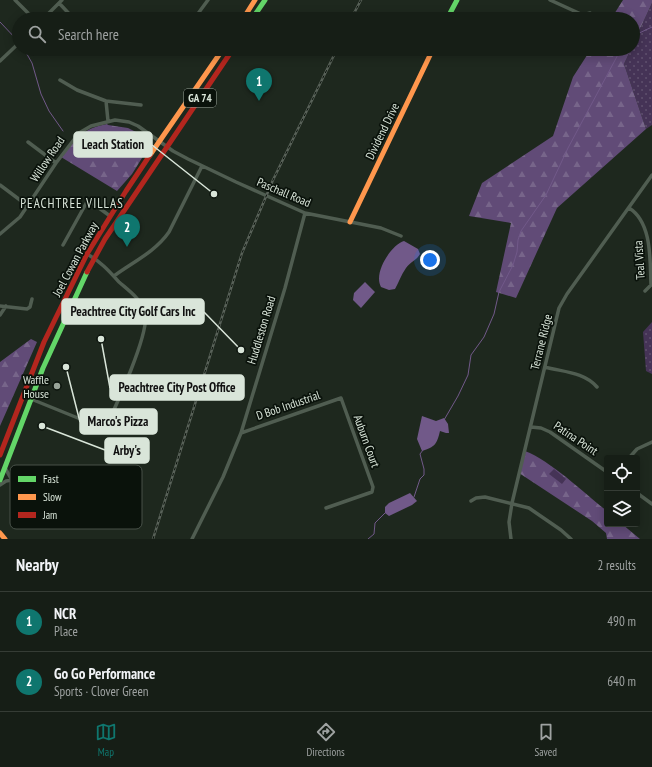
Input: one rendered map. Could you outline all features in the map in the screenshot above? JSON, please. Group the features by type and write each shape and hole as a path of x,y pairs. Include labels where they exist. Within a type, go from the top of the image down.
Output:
{"main road":[{"path":"247,12 255,0"},
{"path":"257,12 265,0"},
{"path":"451,12 457,0"},
{"name":"Joel Cowan Parkway","path":"0,455 44,342 87,254 110,216 218,56"},
{"name":"Joel Cowan Parkway","path":"0,480 52,346 81,282 97,260 105,239 228,56"},
{"name":"Dividend Drive","path":"350,222 429,56"},
{"path":"0,533 5,539"}],"street":[{"path":"15,0 27,12"},
{"path":"199,12 208,0"},
{"path":"550,0 575,12"},
{"path":"50,12 61,2 69,12"},
{"path":"0,61 12,50"},
{"path":"60,80 77,90 106,101 141,105"},
{"path":"106,101 108,122"},
{"name":"Willow Road","path":"0,234 20,217 56,163 79,133 87,127 108,122 123,121 132,124 167,146"},
{"path":"28,142 56,163"},
{"name":"Paschall Road","path":"167,146 202,166 305,212 381,228 401,236"},
{"path":"114,276 155,248 169,232 202,166"},
{"name":"Terrane Ridge","path":"511,539 509,522 512,503 561,304 652,175"},
{"path":"0,185 28,206"},
{"path":"63,245 88,200 110,216"},
{"name":"Teal Vista","path":"629,208 640,217 647,231 651,285 645,291"},
{"name":"Huddleston Road","path":"192,539 223,477 241,433 285,288 305,212"},
{"path":"31,399 105,430 136,354 146,324 145,312 140,302 114,276 97,260 87,254"},
{"path":"0,306 27,309 30,307 32,299"},
{"path":"0,315 6,306"},
{"path":"545,368 583,376 597,387"},
{"name":"D Bob Industrial","path":"241,433 341,398"},
{"name":"Auburn Court","path":"326,508 372,492 369,476 341,398"},
{"name":"Patina Point","path":"531,427 541,428 550,432 604,470"},
{"path":"632,455 637,449 652,442"},
{"path":"4,467 10,477"},
{"path":"0,485 10,480"},
{"path":"640,495 652,504"},
{"path":"471,501 476,498 485,497 529,508 571,539"}],"green space":[{"path":"623,0 652,0 640,29 640,12 615,12"},
{"path":"652,3 652,125 646,129 624,64 628,56 640,56 640,29"},
{"path":"586,56 628,56 624,64 646,129 557,208 516,298 496,292 511,223 469,216 482,183 553,136 573,77"},
{"path":"107,124 128,128 136,132 136,142 147,150 132,174 117,191 61,157 80,135 98,126"},
{"path":"652,322 652,374 646,371 643,332"},
{"path":"31,339 37,342 0,426 0,362"},
{"path":"525,451 546,462 604,509 604,527 626,527 640,539 607,539 606,533 592,521 519,473"},
{"path":"554,469 566,479 562,484 549,474"}],"shaded area":[{"path":"404,241 418,249 420,254 406,268 395,289 389,290 381,287 379,274 381,267 394,248"},
{"path":"365,282 375,292 361,308 353,300 354,293"},
{"path":"422,416 436,421 444,418 448,424 449,433 440,431 435,444 422,451 417,439"},
{"path":"410,493 417,501 389,516 385,513 385,507 389,503"}],"waterway":[{"path":"0,22 12,35"},
{"path":"640,33 652,27"},
{"path":"28,56 32,63 41,94 49,111 63,131"},
{"path":"444,420 468,375 471,355 484,337 494,314 499,292 513,265 521,231 546,195 568,148 617,56"},
{"path":"414,497 420,479 424,475 420,454 423,450"},
{"path":"368,539 374,534 375,523 385,513"}],"railway":[{"path":"355,12 361,0"},
{"path":"153,539 242,253 273,180 334,56"}],"traffic: fast":[{"path":"257,12 265,0"},
{"path":"451,12 457,0"},
{"path":"0,480 43,368 87,272"}],"traffic: slow":[{"path":"247,12 255,0"},
{"path":"150,155 218,56"},
{"path":"350,222 430,56"},
{"path":"0,533 5,539"}],"traffic: jam":[{"path":"87,272 105,239 228,56"},
{"path":"0,455 44,342 87,254 150,155"}],"place":[{"name":"NCR","path":"259,101"},
{"name":"Leach Station","path":"214,194"},
{"name":"Go Go Performance","path":"127,247"},
{"name":"Peachtree City Post Office","path":"101,339"},
{"name":"Peachtree City Golf Cars Inc","path":"241,350"},
{"name":"Marco's Pizza","path":"66,367"},
{"name":"Waffle House","path":"57,386"},
{"name":"Arby's","path":"42,426"}],"district":[{"name":"PEACHTREE VILLAS","path":"72,203"}]}
